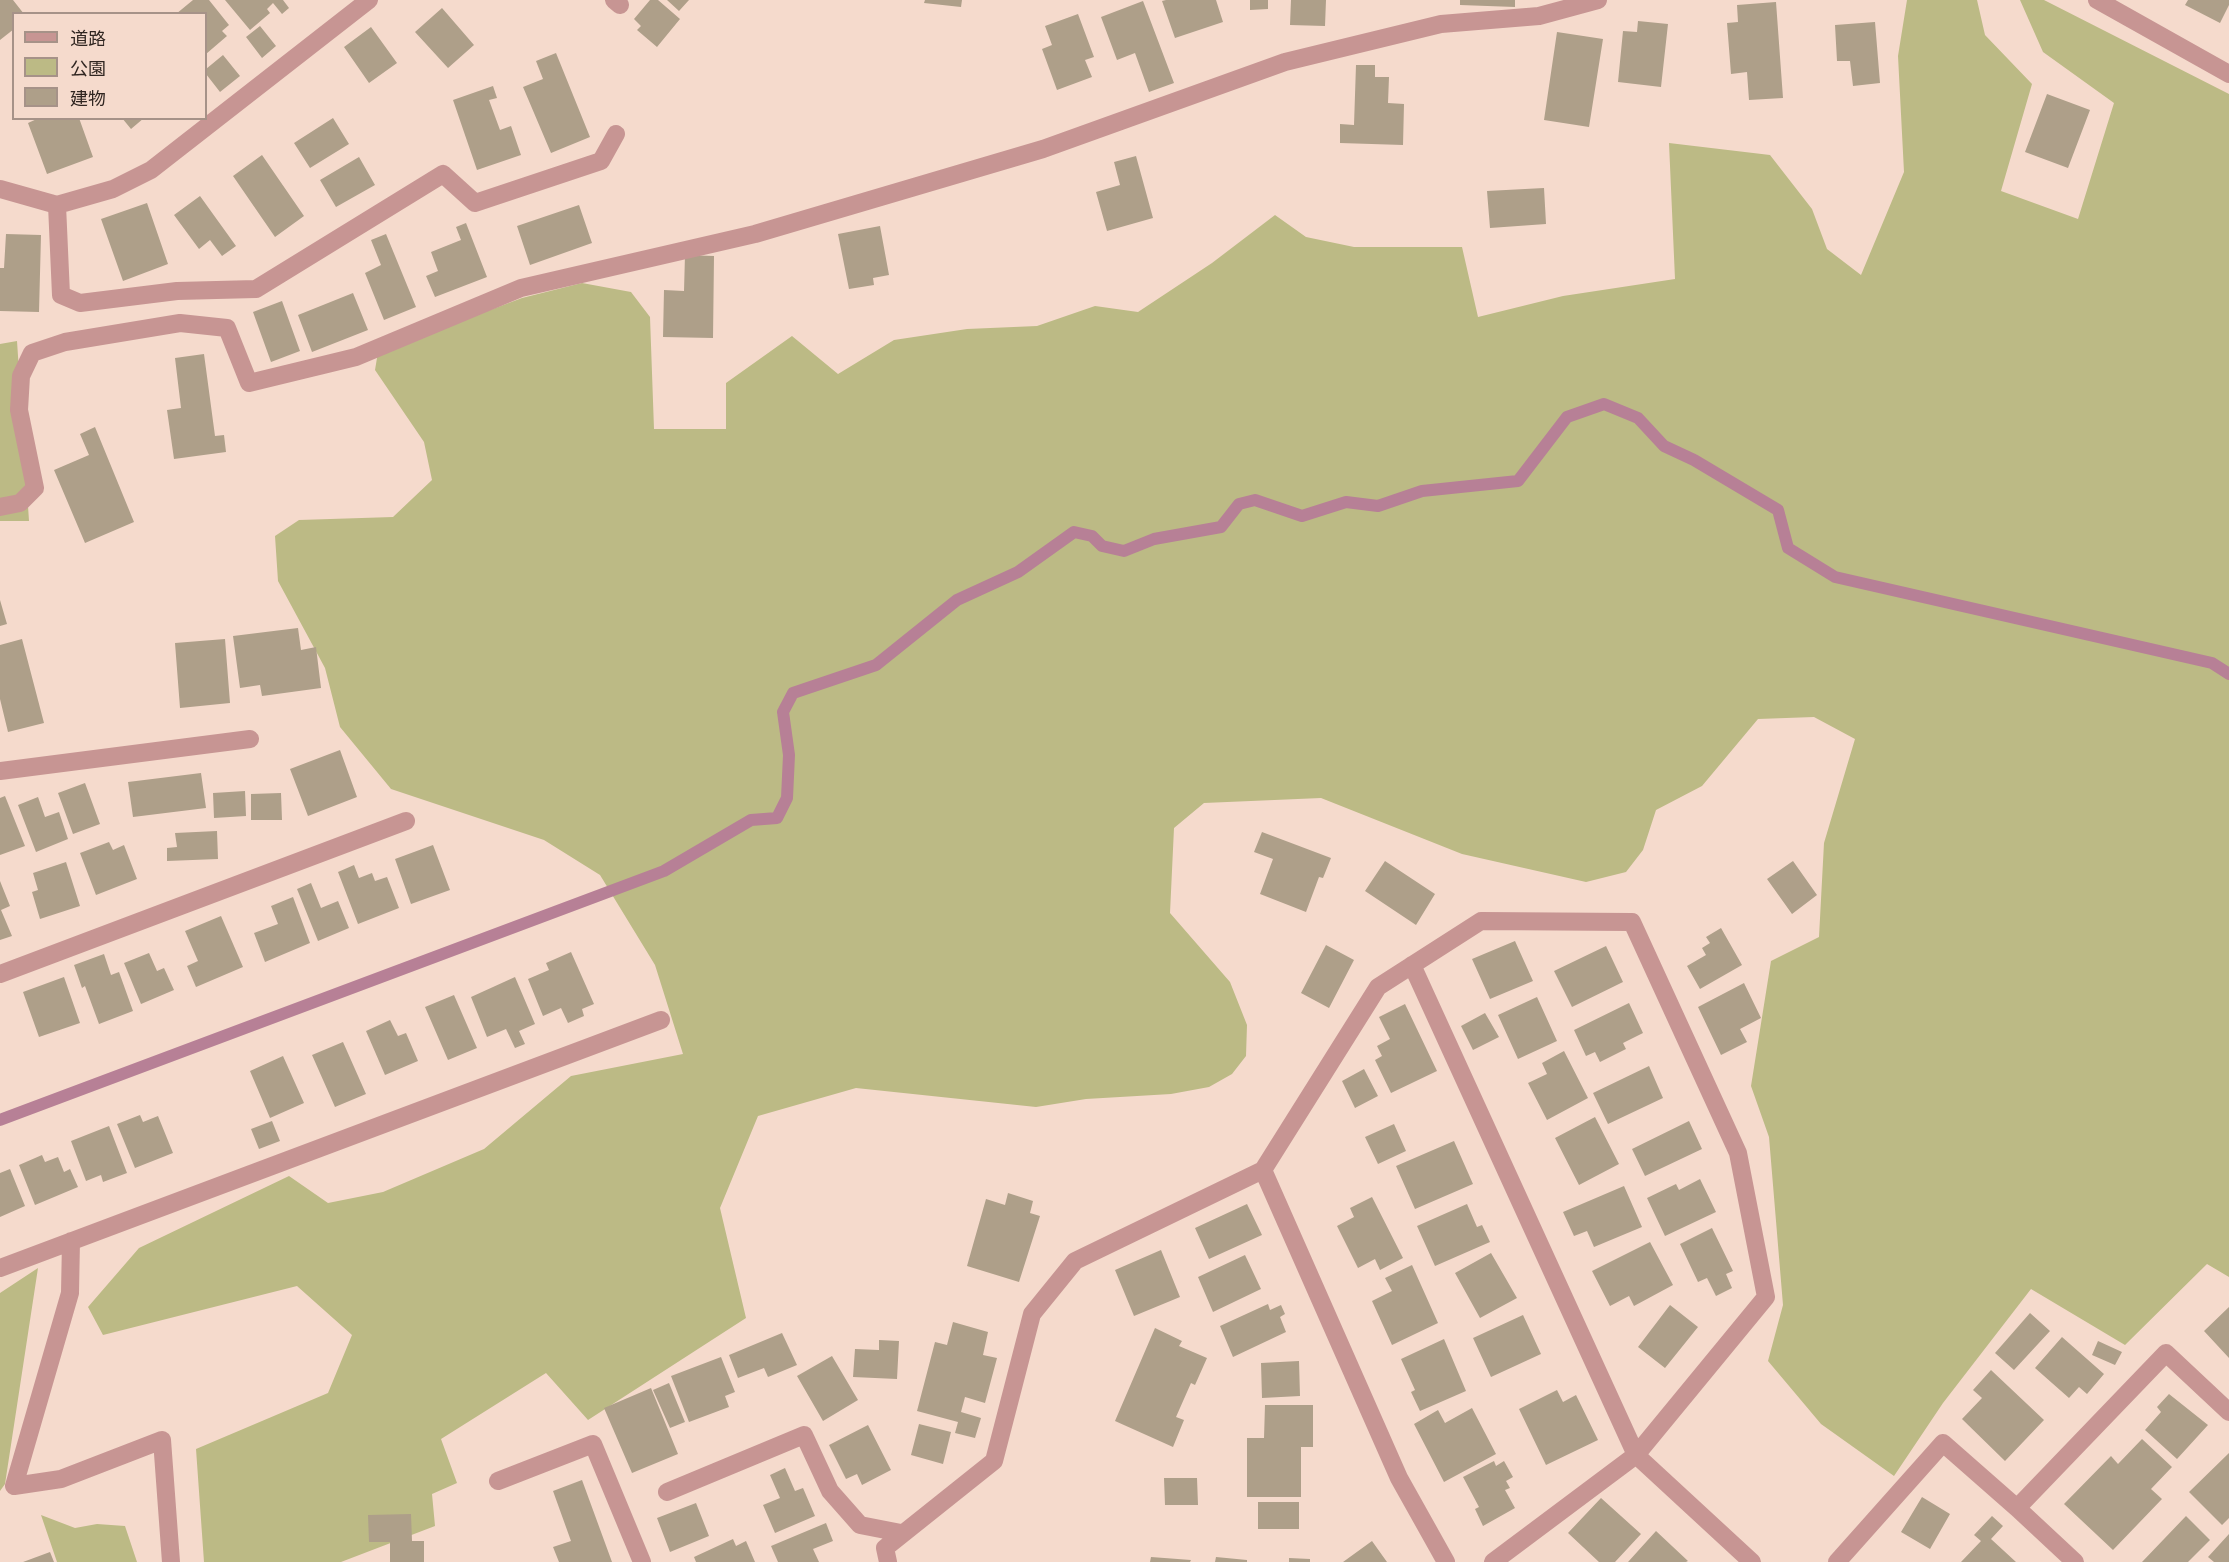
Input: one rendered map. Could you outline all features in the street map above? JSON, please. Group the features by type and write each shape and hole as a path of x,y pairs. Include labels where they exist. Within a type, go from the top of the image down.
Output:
{"street":[{"path":"0,189 57,205 113,189 151,170 369,0"},
{"path":"0,507 20,503 35,488 19,410 21,376 32,352 66,342 180,323 227,328 249,383 356,357 521,288 755,234 1043,149 1285,62 1441,24 1539,16 1598,0"},
{"path":"2097,0 2229,74"},
{"path":"57,205 61,295 80,303 177,291 256,289 443,174 475,203 602,161 616,134"},
{"path":"0,771 250,739"},
{"path":"0,974 406,821"},
{"path":"888,1562 885,1548 994,1461 1032,1314 1075,1261 1263,1170 1378,987 1481,921 1632,922 1738,1153 1766,1297 1636,1455 1493,1562"},
{"path":"1412,965 1636,1455 1752,1562"},
{"path":"0,1268 661,1020"},
{"path":"1263,1170 1399,1478 1446,1562"},
{"path":"71,1241 70,1293 14,1486 62,1479 162,1440 171,1562"},
{"path":"2017,1508 2166,1353 2229,1412"},
{"path":"667,1492 804,1435 830,1491 860,1525 901,1533"},
{"path":"1837,1562 1943,1443 2075,1562"},
{"path":"498,1481 593,1444 642,1562"}],"green space":[{"path":"1907,0 1977,0 1985,35 2032,84 2001,191 2078,219 2114,103 2043,52 2020,0 2044,0 2229,94 2229,1277 2207,1264 2125,1345 2031,1289 1943,1403 1894,1476 1821,1424 1768,1361 1783,1305 1769,1137 1751,1086 1771,961 1819,937 1824,843 1855,739 1814,717 1758,719 1702,786 1656,810 1643,850 1626,872 1586,882 1462,854 1321,798 1204,803 1174,828 1170,913 1230,982 1247,1025 1246,1056 1232,1074 1209,1087 1171,1094 1086,1099 1036,1107 856,1088 758,1116 720,1208 746,1318 588,1420 546,1373 441,1439 457,1483 432,1494 435,1526 341,1562 204,1562 196,1449 328,1393 352,1335 297,1286 103,1335 88,1307 139,1248 289,1176 328,1203 383,1192 484,1149 571,1076 683,1054 655,965 600,875 544,840 391,789 340,727 325,668 278,581 275,536 299,520 393,517 432,480 424,442 375,370 378,352 522,298 582,283 631,292 650,317 654,429 726,429 726,383 792,336 838,374 894,340 967,329 1037,326 1095,306 1138,312 1212,263 1275,215 1306,237 1354,247 1462,247 1478,317 1563,296 1675,279 1669,143 1770,155 1812,209 1827,249 1861,275 1904,172 1898,56"},
{"path":"17,341 29,521 0,521 0,344"},
{"path":"38,1268 5,1484 0,1491 0,1293"},
{"path":"41,1515 75,1528 97,1524 125,1526 137,1562 57,1562"}],"building":[{"path":"0,0 13,0 22,12 12,12 12,31 0,40"},
{"path":"193,0 209,0 229,25 222,31 227,36 207,53 207,12 178,12"},
{"path":"225,0 283,0 289,8 282,14 273,3 267,9 270,13 250,30"},
{"path":"650,0 658,0 680,19 657,47 637,30 641,26 634,19"},
{"path":"667,0 689,0 679,11"},
{"path":"925,0 962,0 961,7 924,3"},
{"path":"1216,0 1223,22 1175,38 1162,1"},
{"path":"1250,0 1268,0 1268,9 1250,10"},
{"path":"1291,0 1326,0 1325,26 1290,25"},
{"path":"1460,0 1515,0 1515,7 1460,5"},
{"path":"2188,0 2229,0 2229,5 2220,23 2185,5"},
{"path":"1143,1 1174,83 1149,92 1135,53 1117,60 1101,17"},
{"path":"1776,2 1783,98 1749,100 1747,72 1731,74 1727,23 1738,22 1737,5"},
{"path":"442,8 474,45 448,68 415,32"},
{"path":"1078,14 1094,57 1085,60 1092,77 1057,90 1042,49 1052,45 1045,26"},
{"path":"1638,21 1668,24 1661,87 1618,82 1623,31 1637,32"},
{"path":"1875,22 1880,83 1853,86 1850,61 1837,61 1835,25"},
{"path":"260,26 276,46 262,58 246,37"},
{"path":"371,27 397,63 369,83 344,47"},
{"path":"1557,32 1603,39 1589,127 1544,120"},
{"path":"556,53 590,137 551,153 523,87 543,79 536,61"},
{"path":"223,55 240,76 220,92 207,75 207,68"},
{"path":"1356,65 1375,65 1375,77 1389,77 1388,103 1404,104 1403,145 1340,143 1340,124 1354,125"},
{"path":"493,86 497,98 489,100 500,130 511,126 521,155 477,170 453,100"},
{"path":"2047,94 2090,110 2068,168 2025,152"},
{"path":"333,118 349,144 310,168 294,143"},
{"path":"35,120 80,120 93,157 47,174 28,123"},
{"path":"124,120 142,120 131,129"},
{"path":"262,155 304,216 275,237 233,176"},
{"path":"1136,156 1153,218 1107,231 1096,192 1120,185 1114,162"},
{"path":"359,157 375,185 336,207 320,180"},
{"path":"1544,188 1546,224 1490,228 1487,191"},
{"path":"200,196 236,246 222,256 210,240 199,249 174,215"},
{"path":"147,203 168,264 123,281 101,219"},
{"path":"579,205 592,243 530,265 517,226"},
{"path":"466,223 487,277 435,297 426,276 438,271 431,252 461,240 456,227"},
{"path":"880,226 889,275 873,278 874,285 849,289 838,234"},
{"path":"6,234 41,235 39,312 0,311 0,268 4,268"},
{"path":"386,234 416,307 384,320 365,273 381,265 371,240"},
{"path":"685,255 714,256 713,338 663,337 664,290 684,291"},
{"path":"353,293 368,330 312,352 298,315"},
{"path":"282,301 300,351 271,362 253,312"},
{"path":"204,354 215,436 224,435 226,452 174,459 167,410 181,408 175,358"},
{"path":"95,427 134,522 85,543 54,470 89,455 80,434"},
{"path":"0,600 7,624 0,626"},
{"path":"298,628 301,650 316,647 321,688 262,696 260,685 240,688 233,636"},
{"path":"22,639 44,723 8,732 0,699 0,645"},
{"path":"225,639 230,703 180,708 175,643"},
{"path":"340,750 357,797 308,816 290,769"},
{"path":"201,773 206,808 133,817 128,782"},
{"path":"85,783 100,824 73,834 58,793"},
{"path":"245,791 246,816 214,818 213,793"},
{"path":"281,793 282,820 251,820 251,794"},
{"path":"5,796 25,846 0,855 0,798"},
{"path":"38,797 45,817 59,812 68,839 36,852 18,805"},
{"path":"217,831 218,859 167,861 167,848 177,847 175,833"},
{"path":"1262,832 1331,858 1323,878 1319,877 1306,912 1260,894 1273,859 1254,852"},
{"path":"109,842 113,850 124,845 137,879 96,895 80,853"},
{"path":"433,845 450,890 411,904 395,859"},
{"path":"1385,861 1435,894 1416,925 1365,891"},
{"path":"1793,861 1817,895 1792,914 1767,879"},
{"path":"66,862 80,906 40,919 32,892 38,890 33,873"},
{"path":"354,865 359,878 372,873 375,881 387,877 399,908 358,924 338,872"},
{"path":"0,881 10,906 1,910 12,936 0,940"},
{"path":"311,883 321,908 338,901 349,928 318,941 297,889"},
{"path":"293,897 310,943 265,962 254,933 278,924 271,906"},
{"path":"221,916 243,967 196,987 187,966 198,961 185,931"},
{"path":"1721,928 1742,965 1700,989 1687,966 1706,955 1702,948 1710,943 1706,937"},
{"path":"1515,941 1533,981 1490,999 1472,959"},
{"path":"1326,945 1354,960 1329,1008 1301,993"},
{"path":"1606,946 1623,982 1572,1007 1554,971"},
{"path":"571,952 594,1004 582,1009 584,1016 568,1023 561,1008 543,1016 528,979 549,970 546,963"},
{"path":"149,953 157,971 164,968 174,990 141,1004 124,963"},
{"path":"104,954 111,975 119,972 133,1011 99,1024 85,986 82,988 74,965"},
{"path":"64,977 80,1023 39,1037 23,992"},
{"path":"515,977 535,1024 519,1031 525,1044 515,1048 506,1029 487,1037 471,997"},
{"path":"1744,983 1761,1018 1740,1029 1747,1042 1721,1055 1698,1007"},
{"path":"454,995 477,1048 448,1060 425,1007"},
{"path":"1537,997 1557,1041 1518,1059 1498,1015"},
{"path":"1629,1003 1643,1033 1623,1043 1626,1049 1600,1062 1595,1052 1586,1056 1574,1030"},
{"path":"1405,1004 1437,1071 1391,1093 1375,1060 1382,1056 1377,1046 1390,1039 1379,1017"},
{"path":"1485,1013 1499,1037 1473,1050 1461,1026"},
{"path":"390,1020 398,1036 406,1033 418,1061 385,1075 366,1031"},
{"path":"343,1042 366,1094 335,1107 312,1055"},
{"path":"1564,1051 1588,1098 1547,1120 1528,1083 1547,1074 1542,1063"},
{"path":"283,1056 304,1103 270,1118 250,1071"},
{"path":"1649,1066 1663,1098 1608,1124 1593,1093"},
{"path":"1364,1069 1378,1096 1355,1108 1342,1081"},
{"path":"140,1115 143,1122 158,1116 173,1153 135,1168 117,1124"},
{"path":"1595,1117 1619,1164 1579,1185 1555,1138"},
{"path":"272,1121 280,1141 259,1149 251,1129"},
{"path":"1689,1121 1702,1149 1645,1176 1632,1149"},
{"path":"1394,1124 1406,1151 1378,1164 1365,1137"},
{"path":"109,1126 127,1173 103,1182 101,1175 86,1181 71,1141"},
{"path":"1454,1141 1473,1184 1415,1209 1396,1166"},
{"path":"42,1155 45,1162 58,1157 64,1172 70,1169 78,1187 35,1205 19,1165"},
{"path":"10,1169 25,1206 0,1217 0,1173"},
{"path":"1700,1179 1716,1212 1665,1236 1647,1198 1676,1184 1679,1190"},
{"path":"1624,1186 1642,1227 1594,1247 1587,1231 1574,1236 1563,1212"},
{"path":"1008,1193 1033,1201 1030,1213 1040,1216 1019,1282 967,1266 986,1199 1005,1205"},
{"path":"1372,1197 1403,1258 1380,1270 1375,1259 1358,1268 1337,1226 1354,1217 1350,1208"},
{"path":"1247,1204 1262,1235 1209,1259 1195,1228"},
{"path":"1467,1204 1477,1227 1482,1225 1490,1242 1435,1266 1417,1226"},
{"path":"1712,1228 1733,1271 1726,1274 1732,1288 1716,1296 1707,1278 1698,1282 1680,1244"},
{"path":"1650,1242 1673,1285 1634,1306 1629,1296 1610,1306 1592,1271"},
{"path":"1161,1250 1180,1297 1134,1316 1115,1270"},
{"path":"1491,1253 1517,1298 1480,1318 1455,1273"},
{"path":"1245,1255 1261,1289 1213,1312 1198,1277"},
{"path":"1412,1265 1438,1323 1392,1345 1372,1301 1392,1291 1385,1278"},
{"path":"1268,1304 1270,1310 1281,1305 1285,1314 1280,1317 1286,1332 1233,1357 1220,1326"},
{"path":"1670,1305 1698,1327 1665,1368 1638,1347"},
{"path":"2229,1307 2229,1358 2204,1331"},
{"path":"2030,1313 2050,1331 2014,1370 1995,1353"},
{"path":"1523,1315 1541,1354 1491,1377 1473,1338"},
{"path":"953,1322 988,1332 983,1355 997,1358 985,1403 965,1397 961,1412 981,1418 975,1438 955,1433 958,1422 917,1411 935,1342 947,1345"},
{"path":"1155,1328 1182,1341 1179,1346 1207,1358 1195,1385 1191,1383 1176,1417 1184,1420 1173,1447 1115,1421"},
{"path":"782,1333 797,1365 768,1377 764,1368 738,1378 729,1355"},
{"path":"2062,1337 2104,1374 2087,1394 2079,1387 2069,1398 2035,1368"},
{"path":"1444,1339 1466,1391 1420,1411 1411,1392 1415,1390 1401,1359"},
{"path":"879,1340 899,1341 897,1379 853,1377 855,1349 879,1350"},
{"path":"2098,1341 2122,1352 2115,1365 2092,1355"},
{"path":"832,1356 858,1400 823,1421 797,1376"},
{"path":"721,1357 735,1392 725,1396 729,1407 689,1422 671,1376"},
{"path":"1299,1361 1300,1396 1262,1398 1261,1363"},
{"path":"1991,1370 2044,1420 2005,1461 1962,1419 1982,1398 1973,1390"},
{"path":"669,1383 685,1422 670,1428 653,1390"},
{"path":"651,1388 678,1454 632,1473 604,1408"},
{"path":"1557,1390 1563,1402 1576,1395 1598,1440 1546,1465 1519,1409"},
{"path":"2169,1394 2208,1425 2177,1459 2145,1430 2161,1412 2157,1407"},
{"path":"1265,1405 1313,1405 1313,1447 1301,1447 1301,1497 1247,1497 1247,1438 1264,1438"},
{"path":"1472,1408 1496,1454 1444,1482 1414,1424 1438,1410 1445,1423"},
{"path":"919,1424 951,1432 943,1464 911,1455"},
{"path":"868,1425 891,1470 862,1485 857,1474 846,1479 829,1445"},
{"path":"2142,1439 2172,1467 2151,1489 2162,1499 2113,1550 2064,1504 2111,1456 2118,1464"},
{"path":"2229,1453 2229,1518 2222,1525 2189,1492"},
{"path":"1494,1461 1496,1466 1504,1461 1513,1477 1506,1481 1510,1488 1505,1490 1515,1508 1483,1526 1475,1509 1479,1507 1463,1477"},
{"path":"785,1468 795,1491 803,1488 815,1516 775,1533 763,1505 780,1498 770,1475"},
{"path":"1164,1478 1197,1478 1198,1505 1165,1505"},
{"path":"582,1480 612,1562 559,1562 553,1547 571,1541 553,1491"},
{"path":"1922,1497 1950,1514 1930,1549 1901,1532"},
{"path":"1601,1498 1641,1534 1615,1562 1599,1562 1568,1533"},
{"path":"1258,1502 1299,1502 1299,1529 1258,1529"},
{"path":"696,1503 709,1536 670,1552 657,1518"},
{"path":"411,1514 412,1541 424,1541 424,1562 390,1562 390,1542 369,1542 368,1515"},
{"path":"1992,1516 2003,1526 1991,1539 2016,1562 1961,1562 1981,1541 1974,1535"},
{"path":"2186,1516 2210,1540 2188,1562 2142,1562"},
{"path":"826,1523 833,1541 813,1549 819,1562 778,1562 771,1546"},
{"path":"1656,1531 1688,1561 1628,1562"},
{"path":"2229,1534 2229,1562 2214,1562 2208,1557"},
{"path":"733,1539 736,1546 746,1541 755,1562 696,1562 694,1557"},
{"path":"1372,1541 1387,1562 1343,1562"},
{"path":"50,1552 54,1562 23,1562"},
{"path":"1151,1557 1191,1560 1190,1562 1150,1562"},
{"path":"1216,1557 1247,1560 1247,1562 1215,1562"},
{"path":"1289,1558 1310,1559 1310,1562 1289,1562"}],"waterway":[{"path":"0,1120 664,871 751,820 777,818 787,798 789,755 783,712 793,693 876,665 957,600 1018,572 1074,532 1092,536 1102,546 1124,551 1154,539 1221,527 1239,504 1255,500 1302,516 1346,502 1378,506 1422,491 1518,481 1567,417 1604,404 1638,418 1664,446 1694,460 1778,510 1788,548 1835,577 2212,663 2229,674"}]}
